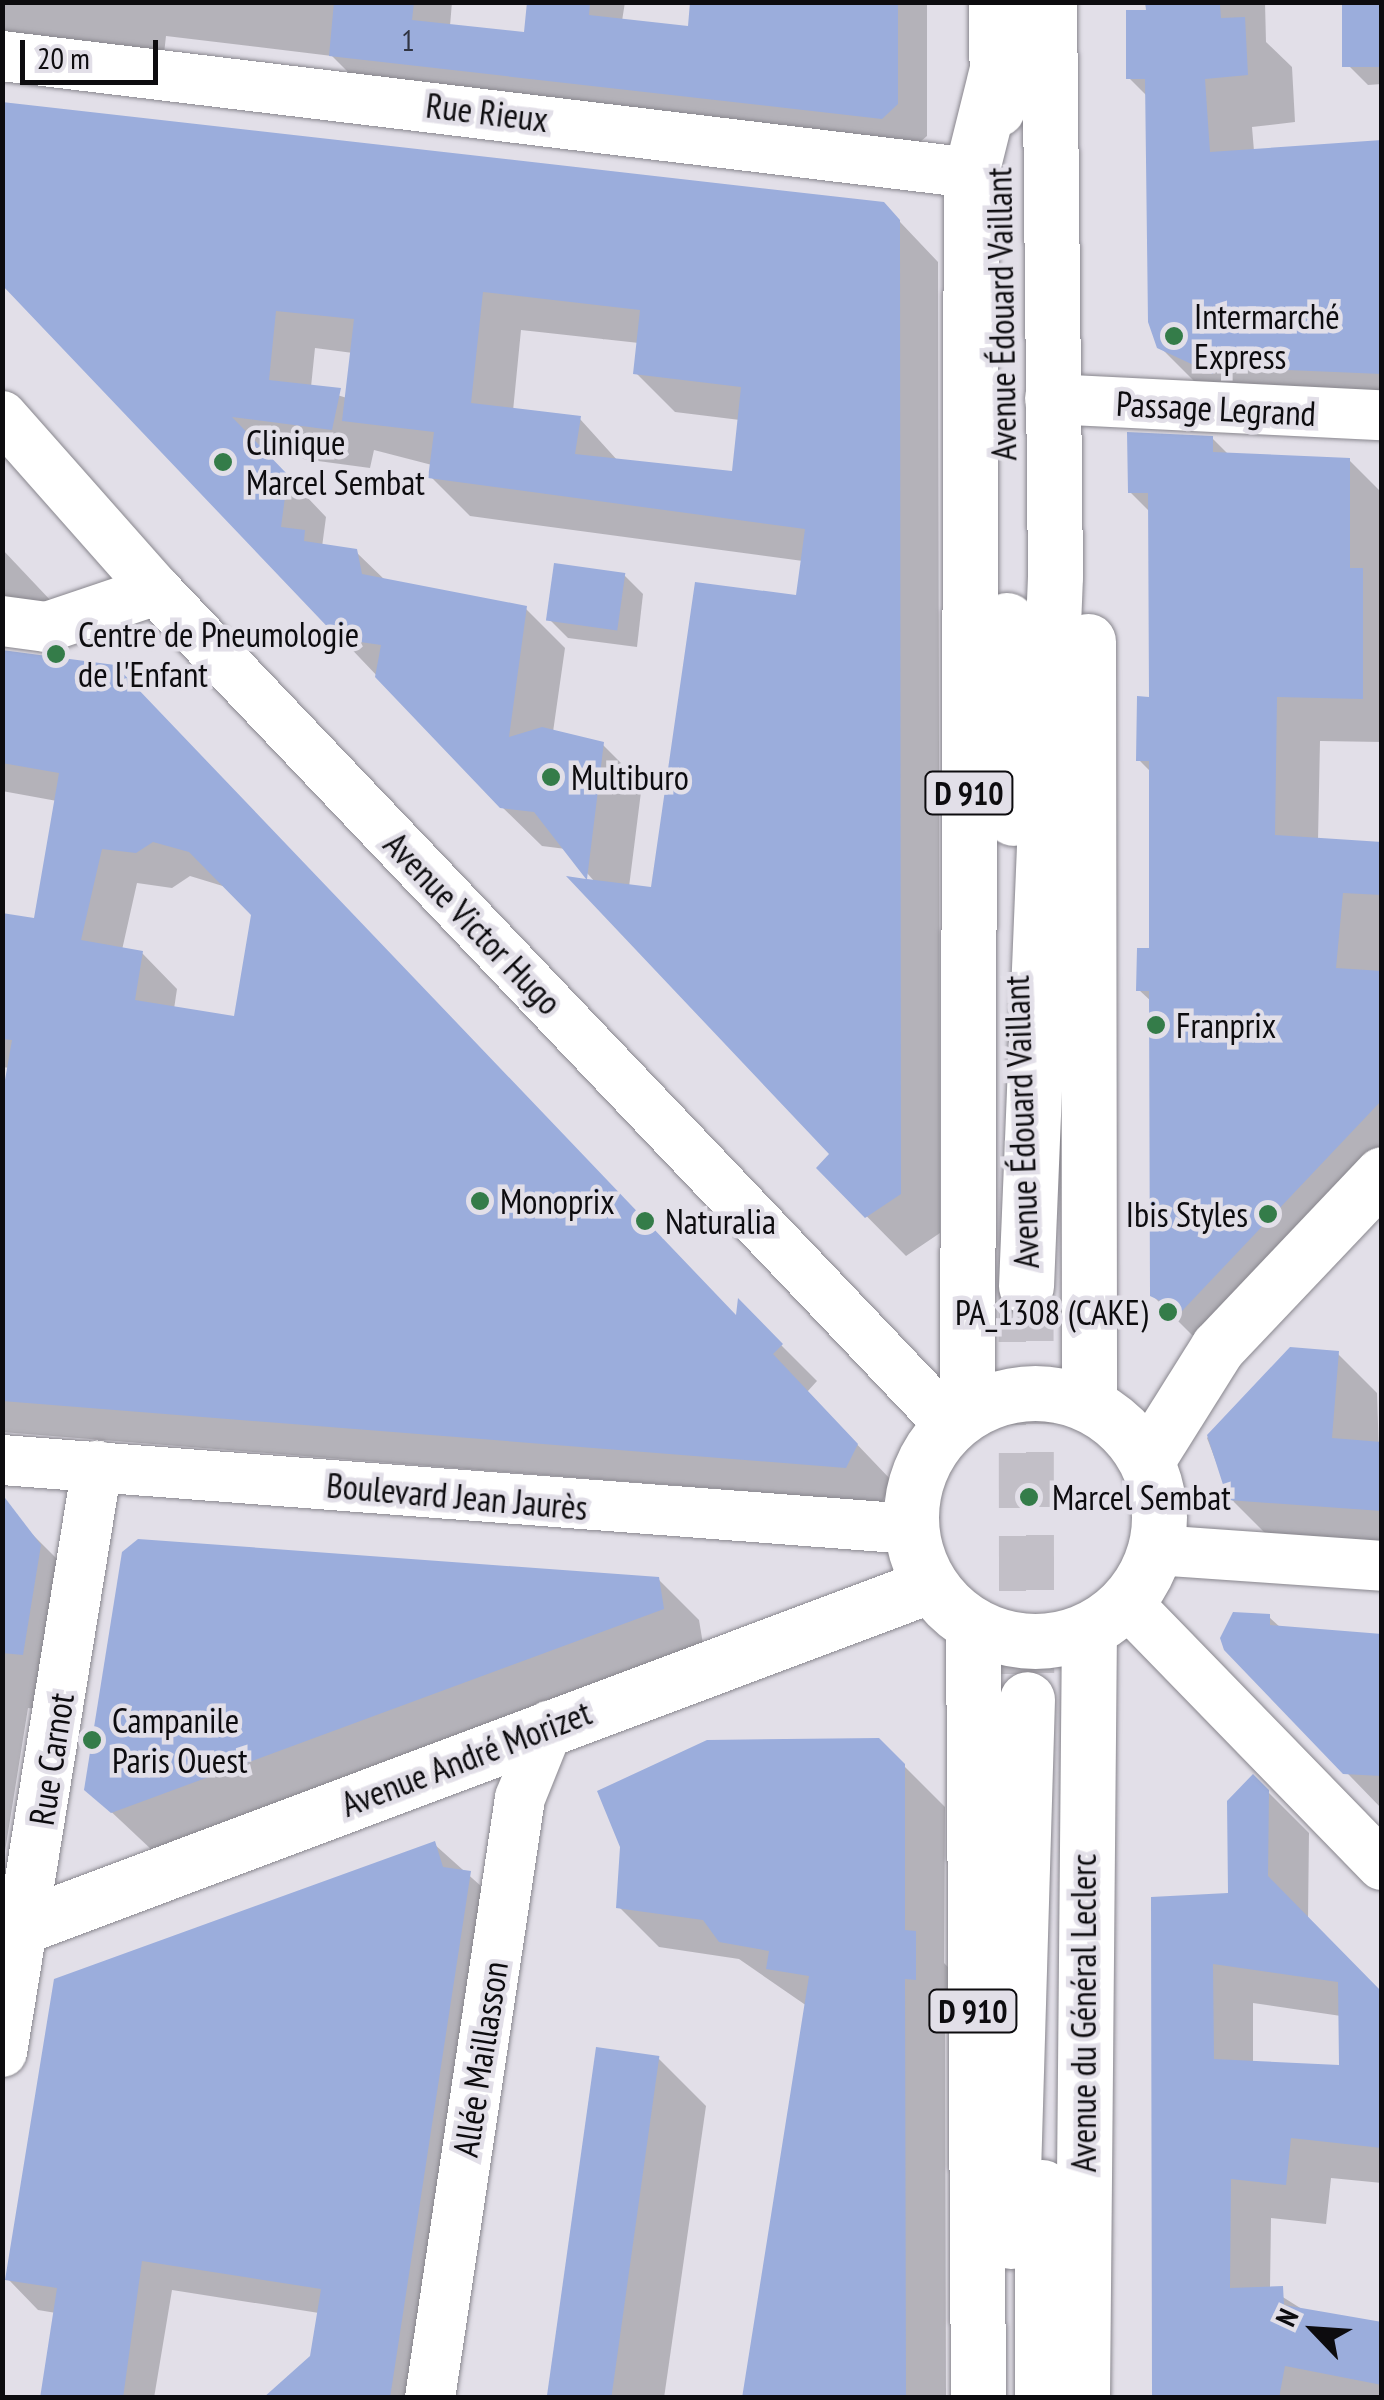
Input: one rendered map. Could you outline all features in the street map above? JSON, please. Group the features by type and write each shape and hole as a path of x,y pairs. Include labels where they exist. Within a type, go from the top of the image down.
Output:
{"main road":[{"name":"Avenue Édouard Vaillant","path":"996,2 1026,1286 1055,576 1050,399 1049,2"},
{"name":"Avenue Édouard Vaillant","path":"959,1419 971,174 996,73"},
{"name":"Avenue Édouard Vaillant","path":"1050,399 1088,579 1101,1411"},
{"path":"1147,1460 1218,1346 1382,1174"},
{"path":"1101,1411 1218,1346"},
{"path":"1026,1392 1101,1411 1147,1460 1157,1488 1156,1550 1108,1616 1031,1642 973,1625 931,1586 911,1529 918,1472 959,1419 1026,1392"},
{"name":"Avenue André Morizet","path":"13,1930 931,1586"},
{"name":"Avenue du Général Leclerc","path":"1082,2398 1108,1616"},
{"name":"D 910","path":"973,1625 978,2398"},
{"name":"Avenue du Général Leclerc","path":"1008,2398 1027,1699 1042,2398"}],"street":[{"name":"Rue Rieux","path":"2,56 971,174"},
{"name":"Passage Legrand","path":"1050,399 1382,415"},
{"name":"Avenue Victor Hugo","path":"2,416 156,590 959,1419"},
{"path":"2,621 47,627 156,590"},
{"name":"Boulevard Jean Jaurès","path":"2,1460 911,1529"},
{"name":"Rue Carnot","path":"2,2052 13,1930 97,1466"},
{"path":"1156,1550 1382,1566"},
{"path":"1108,1616 1382,1865"},
{"name":"Allée Maillasson","path":"430,2398 520,1798 549,1726"}],"building":[{"path":"334,2 414,2 412,20 524,32 527,2 590,2 589,15 688,26 690,2 898,2 898,104 882,119 329,56"},
{"path":"1145,2 1206,2 1220,5 1221,18 1245,17 1248,75 1205,79 1210,152 1382,140 1382,374 1213,367 1213,374 1157,348 1148,322 1145,79 1126,79 1126,10 1146,10"},
{"path":"1342,2 1382,2 1382,67 1342,67"},
{"path":"2,102 884,202 900,220 901,1194 865,1218 816,1168 829,1154 566,876 586,879 534,812 500,808 375,677 381,645 339,639 2,285","holes":["483,292 640,310 633,374 741,387 732,471 575,454 581,416 471,403","276,311 354,319 342,421 434,432 428,478 805,529 796,595 695,582 651,887 587,879 604,742 542,727 509,737 527,606 362,574 357,549 304,541 305,530 281,527 288,475 232,417 332,430 341,388 269,380"]},
{"path":"1127,432 1213,436 1213,452 1350,458 1350,568 1363,568 1363,699 1277,697 1275,835 1382,842 1382,895 1343,893 1336,968 1382,971 1382,1100 1182,1311 1150,1296 1149,991 1136,991 1137,948 1149,948 1149,761 1136,761 1137,696 1149,697 1148,493 1128,493"},
{"path":"554,563 625,573 617,630 546,620"},
{"path":"2,650 115,665 736,1315 738,1298 783,1344 773,1354 858,1444 846,1468 2,1401 2,1097 12,1040 2,1039 2,913 34,918 59,773 2,763","holes":["153,842 189,852 251,915 234,1016 135,1000 143,951 81,940 102,849 136,853"]},
{"path":"1290,1347 1339,1351 1332,1438 1382,1442 1382,1511 1228,1500 1207,1435"},
{"path":"2,1494 41,1545 23,1655 2,1653"},
{"path":"138,1539 659,1577 664,1609 111,1813 84,1790 122,1552"},
{"path":"1233,1612 1270,1614 1270,1625 1382,1634 1382,1776 1343,1774 1224,1650 1220,1638"},
{"path":"879,1738 905,1764 905,1930 916,1931 916,1980 905,1979 906,2398 742,2398 809,1976 766,1969 769,1951 719,1942 703,1920 616,1908 620,1847 597,1791 707,1740"},
{"path":"1253,1774 1269,1790 1268,1876 1382,1992 1382,2148 1291,2138 1286,2185 1231,2179 1230,2288 1283,2286 1284,2305 1382,2322 1382,2385 1285,2366 1279,2398 1152,2398 1151,1897 1228,1893 1227,1801","holes":["1213,1964 1338,1982 1339,2065 1214,2059"]},
{"path":"435,1841 443,1867 471,1871 390,2398 263,2398 310,2356 321,2289 142,2261 123,2398 40,2398 57,2288 5,2280 54,1979"},
{"path":"596,2047 659,2056 611,2398 547,2398"}],"tunnel":[{"path":"1026,1286 1027,1699"}],"place":[{"name":"Intermarché Express","path":"1174,336"},
{"name":"Clinique Marcel Sembat","path":"223,462"},
{"name":"Centre de Pneumologie de l'Enfant","path":"56,654"},
{"name":"Multiburo","path":"551,777"},
{"name":"Franprix","path":"1156,1025"},
{"name":"Monoprix","path":"480,1201"},
{"name":"Ibis Styles","path":"1268,1214"},
{"name":"Naturalia","path":"645,1221"},
{"name":"PA_1308 (CAKE)","path":"1168,1312"},
{"name":"Marcel Sembat","path":"1029,1497"},
{"name":"Campanile Paris Ouest","path":"92,1740"}]}
